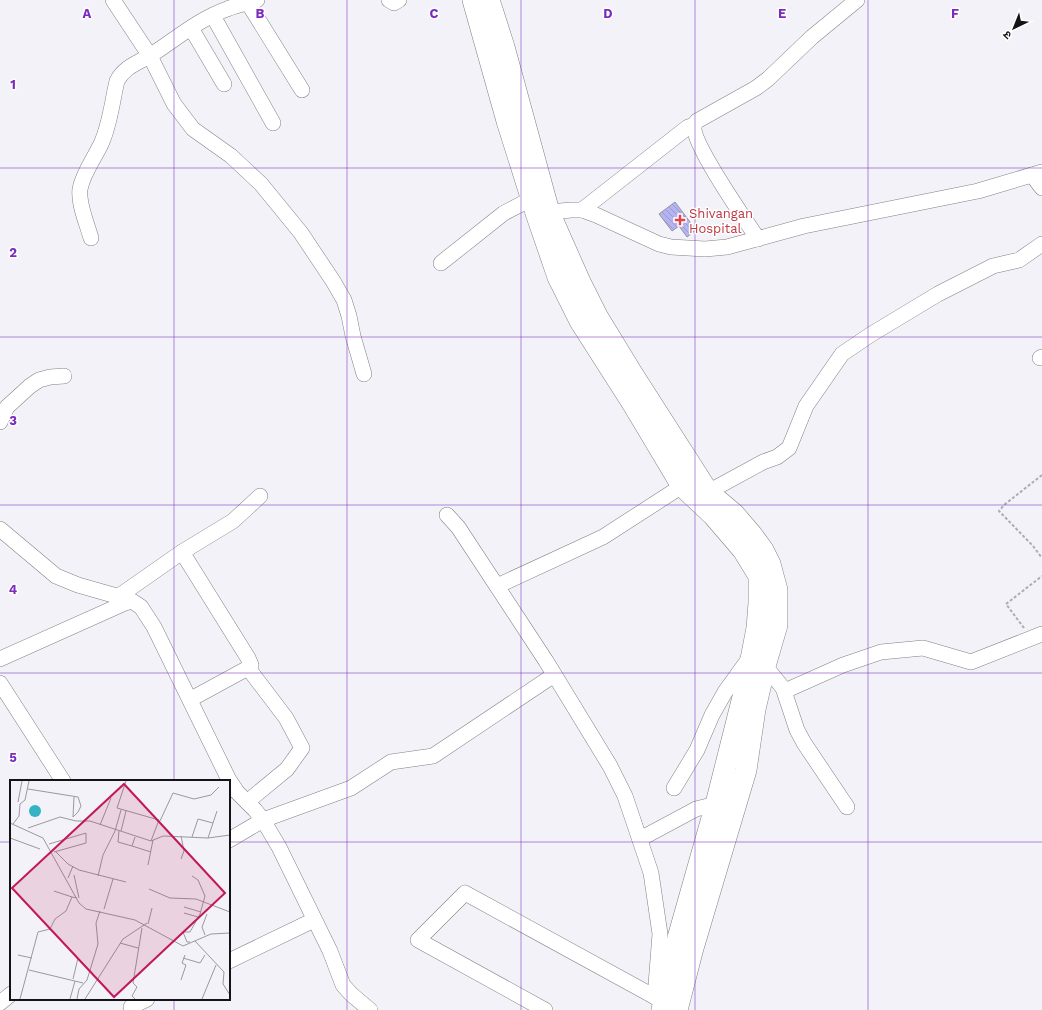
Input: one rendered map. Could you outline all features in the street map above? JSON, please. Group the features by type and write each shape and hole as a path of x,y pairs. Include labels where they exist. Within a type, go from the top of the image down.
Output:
{"highway":[{"path":"473,0 507,121 538,208 558,278 580,321 633,404 682,486 712,515 743,550 759,576 759,659 755,709 746,770 693,948 665,1004"},
{"path":"489,0 504,47 538,208 597,316 708,492 734,514 763,550 770,564 777,590 777,626 746,685 716,804 674,952 665,1004"}],"street":[{"path":"113,0 150,56 174,104 193,129 231,156 261,184 301,233 344,300 364,374"},
{"path":"389,0 394,3 399,0"},
{"path":"582,210 688,127 738,99 768,79 812,37 857,0"},
{"path":"91,238 80,199 80,190 84,178 106,132 117,81 127,69 150,56 191,28 213,16 228,9 253,1 302,90"},
{"path":"213,16 273,123"},
{"path":"191,28 224,84"},
{"path":"694,125 694,133 706,157 758,239"},
{"path":"441,264 504,213 538,208 582,210 659,244 672,247 705,249 727,247 804,226 978,191 1037,173 1042,188"},
{"path":"708,492 763,462 777,457 789,448 806,406 842,354 870,335 938,294 993,266 1019,260 1042,244"},
{"path":"0,422 7,407 38,380 64,376"},
{"path":"497,586 603,537 682,486"},
{"path":"0,659 88,619 125,598 182,552 233,521 260,496"},
{"path":"447,515 458,527 554,675 610,766 625,796 651,873 660,934 665,1004"},
{"path":"0,529 56,576 78,586 125,598 140,607 154,627 229,780"},
{"path":"182,552 248,658 250,665 248,668 190,699"},
{"path":"783,688 787,690 791,689 843,665 881,652 923,648 972,662 1042,634"},
{"path":"674,788 697,750 712,715 725,692 759,659 783,688 797,730 804,743 847,807"},
{"path":"238,797 287,769 302,748 286,718 248,668"},
{"path":"230,839 263,820 351,788 391,762 433,756 554,675"},
{"path":"0,683 62,780"},
{"path":"230,782 238,797 263,820 279,847 330,951 344,985 351,994 370,1010"},
{"path":"640,839 696,809 716,804"},
{"path":"545,1010 418,940 465,893 665,1004"},
{"path":"230,961 314,920"},
{"path":"0,1003 10,995"},
{"path":"131,1007 145,1000"}],"path":[{"path":"1042,475 999,511 1034,546 1042,558"},
{"path":"1026,632 1020,621 1006,604 1042,576"}],"building":[{"path":"675,202 696,230 687,237 679,226 672,231 659,214"}],"place":[{"name":"Shivangan Hospital","path":"680,220"}]}
